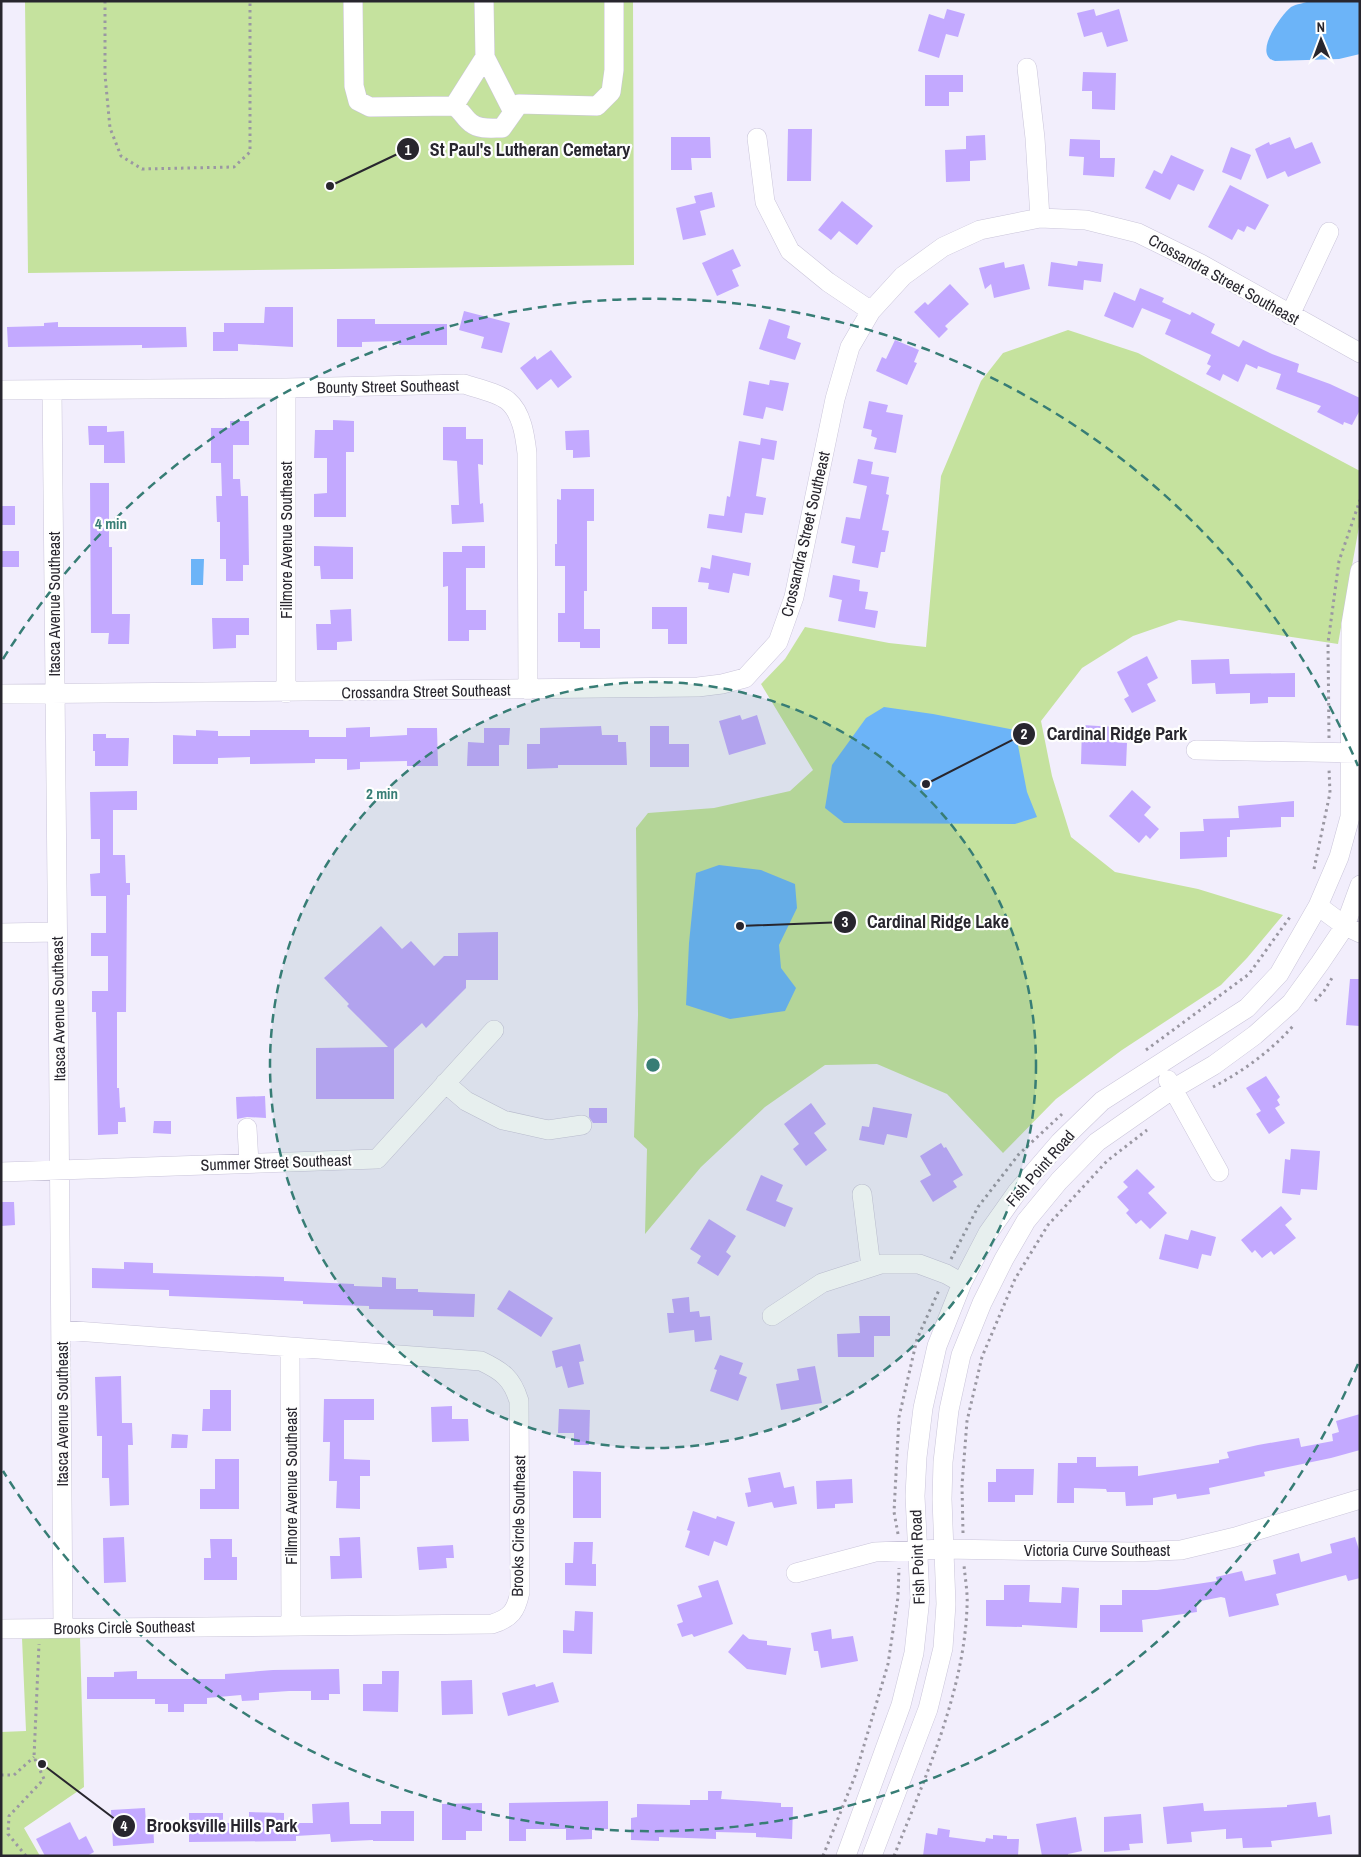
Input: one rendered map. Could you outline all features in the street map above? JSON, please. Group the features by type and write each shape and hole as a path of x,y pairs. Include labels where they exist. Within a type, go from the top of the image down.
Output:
{"street":[{"path":"353,1 354,86 358,100 370,107 454,106 462,112 470,123 485,129 502,128 518,104 597,106 611,92 614,70 614,1"},
{"path":"484,1 485,57 513,112"},
{"path":"454,106 485,57"},
{"path":"1028,68 1040,218"},
{"path":"757,138 765,202 790,251 828,282 871,311"},
{"name":"Crossandra Street Southeast","path":"1,694 286,693 698,687 722,684 745,678 778,642 794,597 835,399 850,348 871,311 903,276 943,248 980,230 1040,218 1086,220 1138,233 1201,264 1360,353"},
{"path":"1290,315 1329,232"},
{"name":"Bounty Street Southeast","path":"1,390 286,388 464,384 489,392 508,401 523,424 528,453 528,690"},
{"name":"Fillmore Avenue Southeast","path":"286,388 286,693"},
{"name":"Itasca Avenue Southeast","path":"52,390 62,1330 62,1628"},
{"name":"Fish Point Road","path":"846,1856 901,1705 914,1653 920,1598 917,1550 917,1458 923,1408 937,1346 962,1282 988,1233 1017,1192 1060,1142 1102,1101 1160,1066 1247,1008 1279,974 1318,906 1339,857 1350,817 1355,752 1351,624 1360,571"},
{"path":"1196,750 1355,752"},
{"name":"Fish Point Road","path":"872,1856 928,1709 943,1648 946,1604 942,1499 943,1462 949,1410 961,1355 982,1303 1004,1259 1026,1221 1059,1181 1097,1142 1255,1035 1291,1003 1320,964 1352,929 1360,885"},
{"path":"1318,906 1352,929"},
{"path":"1,933 57,932"},
{"name":"Summer Street Southeast","path":"1,1172 377,1159 494,1030"},
{"path":"1160,1066 1219,1172"},
{"path":"445,1083 466,1101 504,1120 548,1130 582,1125"},
{"path":"247,1128 249,1163"},
{"path":"862,1194 871,1267"},
{"path":"772,1316 822,1283 880,1264 919,1264 962,1282"},
{"name":"Brooks Circle Southeast","path":"1,1629 492,1624 504,1620 513,1613 518,1603 520,1592 519,1401 515,1387 501,1371 481,1361 62,1330"},
{"name":"Fillmore Avenue Southeast","path":"290,1347 291,1625"},
{"name":"Victoria Curve Southeast","path":"796,1573 875,1552 944,1549 1133,1552 1181,1550 1360,1499"}],"path":[{"path":"105,1 105,75 110,128 121,156 142,170 234,167 250,152 250,1"},
{"path":"1311,1006 1324,991 1334,974"},
{"path":"1205,1091 1229,1079 1278,1042 1298,1020"},
{"path":"894,1856 943,1726 960,1663 967,1606 963,1549 962,1485 968,1422 982,1357 1015,1279 1048,1225 1107,1160 1152,1127"},
{"path":"26,1856 8,1834 9,1816 44,1779 34,1758 39,1628"},
{"path":"1,1775 14,1774 34,1758"}],"green space":[{"path":"25,1 633,1 634,265 28,273"},
{"path":"1068,330 1138,353 1360,471 1360,521 1338,644 1179,620 1133,636 1082,668 1041,721 1052,776 1071,837 1115,872 1198,889 1283,915 1247,958 1221,985 1122,1050 1056,1099 1003,1153 947,1094 877,1064 825,1065 765,1107 701,1167 645,1234 647,1149 634,1137 638,1015 636,828 648,813 714,808 790,791 813,770 761,684 785,659 805,627 889,643 926,647 941,476 981,381 1003,353"},
{"path":"80,1637 84,1787 24,1828 40,1856 1,1856 1,1732 26,1731 22,1638"}],"water":[{"path":"1310,1 1360,1 1360,54 1339,59 1275,61 1269,57 1266,51 1267,43 1275,26 1291,7"},
{"path":"191,559 204,559 203,585 191,585"},
{"path":"884,707 933,714 1015,730 1027,792 1037,817 1015,824 844,823 825,808 832,765 866,718"},
{"path":"719,865 761,870 795,884 797,908 779,945 781,968 796,988 785,1011 730,1019 686,1005 689,943 696,873"}],"building":[{"path":"947,9 965,14 958,37 946,34 939,58 918,51 929,14 944,19"},
{"path":"1094,9 1096,16 1119,9 1128,41 1107,47 1102,32 1084,37 1077,13"},
{"path":"1083,72 1116,73 1115,110 1092,109 1092,91 1082,91"},
{"path":"925,75 963,75 963,92 949,92 949,106 925,106"},
{"path":"788,129 812,129 811,181 787,181"},
{"path":"985,135 986,160 970,161 970,181 946,182 945,150 966,149 966,136"},
{"path":"671,137 710,137 711,158 691,158 692,170 671,170"},
{"path":"1290,137 1295,149 1312,142 1321,163 1288,177 1285,171 1267,179 1255,149 1269,142 1270,145"},
{"path":"1070,139 1100,140 1100,158 1115,158 1114,177 1083,175 1084,157 1069,156"},
{"path":"1231,147 1251,155 1241,180 1222,172"},
{"path":"1171,155 1204,170 1194,191 1178,184 1170,200 1145,188 1154,170 1162,174"},
{"path":"1230,185 1269,205 1255,230 1247,226 1244,232 1238,229 1232,240 1208,227"},
{"path":"712,192 715,207 700,211 706,235 683,240 676,208 696,203 694,196"},
{"path":"842,201 873,226 857,245 839,231 831,240 818,230"},
{"path":"733,249 741,266 732,270 739,286 717,296 702,263"},
{"path":"1078,261 1103,264 1101,282 1084,280 1083,290 1048,286 1051,262 1077,266"},
{"path":"1004,262 1005,268 1024,264 1030,289 994,298 991,284 985,289 979,268"},
{"path":"950,284 969,304 945,326 948,329 939,338 914,312 925,302 928,305"},
{"path":"1140,288 1164,298 1162,302 1190,315 1192,312 1215,324 1211,333 1239,347 1243,340 1299,364 1297,372 1360,398 1360,410 1352,425 1344,422 1343,425 1317,412 1321,406 1276,389 1281,374 1258,366 1257,369 1246,364 1238,382 1223,374 1220,381 1206,374 1211,366 1207,364 1211,355 1165,334 1171,320 1142,308 1133,328 1104,316 1114,292 1135,301"},
{"path":"265,307 293,307 293,347 238,344 238,351 213,351 213,332 224,332 224,323 264,323"},
{"path":"464,311 510,323 502,353 481,348 484,337 459,330"},
{"path":"337,319 375,319 375,324 447,324 447,345 399,345 399,341 362,342 362,347 337,347"},
{"path":"769,319 790,326 787,338 801,343 795,360 759,349"},
{"path":"58,322 58,327 186,327 187,347 142,348 142,345 8,347 7,327 44,326 44,323"},
{"path":"895,340 919,350 914,362 917,363 907,385 876,371 882,357 886,359"},
{"path":"551,350 572,377 558,388 551,379 537,390 520,368 535,356 537,360"},
{"path":"770,380 789,383 783,411 766,407 763,419 743,415 749,381 769,385"},
{"path":"869,401 888,405 886,412 903,415 896,453 874,449 877,438 871,436 872,430 863,428"},
{"path":"333,420 354,421 354,452 346,452 346,517 314,517 314,494 327,493 327,458 314,458 315,430 333,430"},
{"path":"230,421 249,421 249,445 233,445 233,479 240,479 241,496 248,496 249,565 243,565 243,581 226,581 226,559 220,559 220,522 217,522 216,496 222,496 221,463 211,463 211,428 230,428"},
{"path":"88,426 107,426 107,432 124,431 125,463 104,463 104,445 89,445"},
{"path":"443,427 466,427 466,439 483,439 483,465 478,464 480,504 483,503 484,522 452,524 451,505 459,505 457,461 443,460"},
{"path":"589,430 590,457 573,458 573,450 566,450 565,431"},
{"path":"761,438 777,441 774,460 762,458 756,496 766,498 763,515 745,513 742,533 707,528 709,514 724,516 727,496 730,497 739,441 760,445"},
{"path":"858,459 873,462 871,474 889,477 886,494 889,495 882,530 889,531 885,552 881,552 878,568 852,563 855,546 841,543 846,517 860,519 867,486 853,483"},
{"path":"90,483 109,483 109,547 112,547 112,614 130,614 129,644 108,644 109,633 91,633"},
{"path":"561,489 594,489 594,521 587,521 587,591 584,591 584,629 600,629 600,648 580,648 580,642 558,642 558,613 565,613 565,566 555,566 557,499 561,500"},
{"path":"1,506 15,506 15,525 1,525"},
{"path":"314,546 353,547 353,579 321,579 320,566 314,566"},
{"path":"462,546 485,546 485,568 466,568 466,610 486,610 486,630 469,630 469,641 448,641 448,586 443,587 443,552 462,552"},
{"path":"2,551 19,551 19,567 1,567"},
{"path":"712,555 751,563 749,576 733,573 729,593 708,589 709,583 698,582 701,567 710,569"},
{"path":"833,575 860,580 859,591 868,592 865,609 878,611 875,628 838,621 842,600 829,597"},
{"path":"652,607 687,607 687,644 668,644 668,629 652,629"},
{"path":"351,609 352,641 337,642 337,650 317,650 316,624 331,624 330,610"},
{"path":"212,618 249,618 249,635 236,635 236,648 213,649"},
{"path":"1147,656 1158,678 1147,684 1156,701 1132,713 1124,699 1129,696 1117,672"},
{"path":"1229,659 1230,674 1295,673 1295,697 1268,697 1268,703 1250,704 1250,693 1216,694 1215,683 1192,684 1191,660"},
{"path":"740,715 742,720 757,715 766,744 729,755 719,721"},
{"path":"1082,725 1115,727 1114,742 1127,743 1126,766 1081,764"},
{"path":"601,726 602,735 618,735 618,742 626,742 627,765 558,765 558,768 527,769 527,744 540,744 540,728"},
{"path":"650,726 669,726 669,744 689,744 689,767 650,767"},
{"path":"370,727 370,737 407,735 407,728 437,728 438,766 407,766 407,761 360,762 360,769 347,770 347,759 315,759 315,763 250,764 250,757 218,758 218,764 173,764 173,735 196,736 196,730 218,731 218,736 250,736 250,730 309,730 309,737 346,737 346,728"},
{"path":"484,728 510,728 509,745 499,745 499,766 467,766 468,742 484,743"},
{"path":"93,734 106,734 106,738 129,738 128,766 95,766"},
{"path":"1132,790 1151,807 1144,815 1159,829 1150,839 1146,835 1139,843 1109,816"},
{"path":"137,791 137,810 113,810 113,855 125,855 126,883 130,883 130,895 127,895 126,1012 117,1012 117,1088 119,1088 120,1108 125,1107 126,1122 118,1122 118,1134 98,1135 96,1012 92,1012 92,991 108,991 108,956 91,956 91,933 106,933 106,896 91,896 90,874 100,873 100,839 91,839 90,792"},
{"path":"1294,801 1294,817 1281,817 1281,827 1230,830 1230,837 1227,837 1227,857 1180,859 1180,832 1204,831 1203,819 1239,818 1238,806"},
{"path":"381,926 402,949 411,941 434,966 444,956 458,956 458,933 498,932 498,980 466,980 466,988 426,1028 422,1023 394,1049 394,1099 316,1099 316,1048 388,1047 347,1006 349,1004 324,978"},
{"path":"1350,979 1360,979 1360,1026 1346,1025"},
{"path":"1266,1076 1280,1097 1277,1100 1280,1105 1275,1108 1285,1123 1269,1134 1256,1114 1261,1111 1246,1088"},
{"path":"265,1096 266,1118 247,1117 237,1119 236,1097"},
{"path":"811,1103 826,1124 814,1133 827,1150 806,1166 793,1149 799,1144 784,1124"},
{"path":"873,1107 912,1114 907,1138 887,1134 884,1145 859,1140 862,1126 869,1127"},
{"path":"589,1108 607,1108 607,1123 593,1123 589,1117"},
{"path":"154,1121 171,1121 171,1134 153,1133"},
{"path":"941,1143 944,1148 946,1147 963,1175 953,1181 957,1187 933,1202 920,1181 931,1175 920,1156"},
{"path":"1291,1149 1320,1151 1317,1190 1301,1189 1300,1195 1282,1193 1285,1159 1290,1160"},
{"path":"1137,1169 1155,1187 1148,1193 1167,1213 1150,1229 1141,1220 1136,1224 1126,1213 1129,1210 1117,1197 1128,1187 1123,1182"},
{"path":"761,1175 783,1185 776,1201 793,1208 785,1227 746,1210"},
{"path":"1,1202 14,1202 15,1225 1,1226"},
{"path":"1281,1206 1292,1219 1285,1225 1296,1238 1274,1255 1271,1251 1262,1258 1255,1250 1252,1253 1241,1240"},
{"path":"709,1219 736,1236 726,1252 731,1256 718,1276 697,1263 701,1256 690,1249"},
{"path":"1191,1230 1216,1237 1211,1256 1202,1254 1198,1269 1159,1259 1165,1234 1188,1240"},
{"path":"124,1262 153,1263 153,1273 284,1277 284,1281 354,1284 354,1286 382,1287 382,1277 396,1278 396,1289 418,1289 418,1292 475,1294 474,1317 433,1316 433,1310 369,1309 369,1306 303,1304 303,1301 169,1296 169,1290 92,1288 92,1268 124,1269"},
{"path":"509,1290 553,1318 541,1337 497,1309"},
{"path":"689,1297 690,1312 699,1311 700,1317 710,1316 712,1340 695,1342 694,1330 669,1333 667,1313 674,1313 672,1299"},
{"path":"859,1316 890,1316 890,1336 874,1336 874,1357 838,1357 837,1334 860,1333"},
{"path":"580,1344 584,1361 579,1362 584,1384 568,1388 562,1366 556,1368 552,1351"},
{"path":"720,1355 743,1363 739,1374 747,1377 738,1401 710,1391 717,1370 714,1369"},
{"path":"815,1366 822,1403 781,1410 776,1384 799,1380 797,1369"},
{"path":"121,1376 122,1423 132,1423 133,1445 128,1445 129,1505 110,1506 109,1478 102,1478 102,1436 97,1436 95,1377"},
{"path":"210,1390 231,1390 231,1431 202,1431 203,1409 210,1409"},
{"path":"324,1399 374,1399 374,1420 344,1420 344,1459 370,1460 370,1476 360,1476 360,1509 336,1508 337,1481 329,1481 330,1442 323,1442"},
{"path":"452,1406 452,1419 468,1419 469,1441 432,1442 431,1407"},
{"path":"559,1409 590,1410 589,1445 574,1445 574,1433 558,1433"},
{"path":"1360,1414 1360,1450 1264,1472 1265,1476 1209,1488 1210,1494 1177,1499 1176,1494 1153,1498 1153,1505 1126,1506 1125,1492 1107,1492 1106,1489 1074,1488 1074,1503 1057,1503 1058,1463 1077,1463 1077,1457 1096,1457 1096,1467 1138,1466 1138,1476 1219,1463 1219,1460 1229,1458 1227,1452 1258,1445 1299,1438 1301,1447 1333,1441 1332,1434 1339,1432 1336,1421"},
{"path":"172,1434 188,1435 187,1448 171,1448"},
{"path":"215,1459 239,1459 239,1509 200,1509 200,1489 215,1489"},
{"path":"996,1469 1034,1469 1033,1495 1015,1495 1015,1502 988,1502 988,1482 996,1482"},
{"path":"573,1471 601,1472 601,1518 573,1518"},
{"path":"780,1472 784,1488 794,1486 797,1504 774,1508 772,1502 748,1507 745,1493 751,1492 748,1478"},
{"path":"852,1479 853,1503 835,1504 835,1508 817,1509 816,1481"},
{"path":"693,1511 716,1519 717,1516 735,1522 727,1546 714,1541 709,1556 685,1547 690,1531 687,1530"},
{"path":"124,1537 126,1582 104,1583 103,1538"},
{"path":"360,1537 362,1578 331,1579 330,1556 340,1556 339,1538"},
{"path":"1355,1537 1360,1553 1360,1578 1348,1581 1346,1575 1276,1594 1279,1605 1229,1617 1225,1598 1221,1597 1196,1602 1197,1612 1142,1620 1143,1632 1100,1632 1100,1605 1122,1605 1122,1590 1157,1590 1217,1581 1216,1577 1242,1571 1245,1581 1276,1574 1273,1560 1299,1553 1301,1562 1332,1553 1330,1544"},
{"path":"210,1539 232,1539 232,1557 237,1557 237,1580 204,1580 204,1558 211,1558"},
{"path":"574,1542 593,1542 592,1564 596,1564 596,1586 565,1585 565,1563 573,1563"},
{"path":"453,1545 454,1558 446,1558 447,1568 419,1570 417,1547"},
{"path":"718,1580 733,1624 694,1637 692,1634 682,1637 677,1624 683,1622 677,1605 702,1597 698,1586"},
{"path":"1004,1585 1030,1585 1029,1602 1061,1603 1062,1587 1079,1588 1077,1628 1022,1625 1022,1627 986,1626 986,1600 1004,1600"},
{"path":"575,1611 593,1612 592,1654 563,1653 563,1630 574,1631"},
{"path":"831,1629 832,1639 853,1636 858,1661 821,1668 818,1651 814,1651 811,1633"},
{"path":"743,1634 749,1639 767,1641 767,1645 791,1648 786,1675 747,1669 728,1652"},
{"path":"339,1669 340,1694 329,1694 329,1700 311,1700 311,1691 259,1693 259,1700 242,1701 241,1695 207,1698 207,1704 184,1704 184,1712 168,1712 168,1704 155,1704 155,1699 87,1699 87,1677 114,1677 114,1672 137,1671 137,1679 225,1679 225,1674 273,1670"},
{"path":"382,1671 399,1671 398,1712 363,1711 363,1684 382,1684"},
{"path":"472,1680 473,1714 442,1715 441,1681"},
{"path":"553,1682 559,1702 508,1716 502,1693 535,1684 536,1687"},
{"path":"708,1791 722,1791 721,1799 781,1803 781,1807 793,1807 792,1839 756,1837 756,1833 716,1832 716,1839 659,1837 659,1841 631,1840 631,1818 637,1817 637,1804 690,1805 690,1800 708,1800"},
{"path":"608,1801 608,1829 592,1830 592,1839 566,1840 566,1829 526,1829 526,1841 509,1841 509,1803"},
{"path":"349,1802 350,1824 381,1824 381,1811 414,1811 414,1841 331,1842 330,1834 296,1836 296,1841 189,1842 189,1813 223,1813 223,1823 249,1823 249,1812 284,1813 284,1823 313,1823 312,1804"},
{"path":"1316,1802 1318,1817 1330,1815 1332,1834 1271,1841 1272,1847 1243,1848 1242,1838 1226,1839 1226,1829 1191,1832 1192,1842 1167,1844 1163,1807 1203,1803 1204,1811 1287,1807 1287,1805"},
{"path":"482,1803 482,1831 466,1831 466,1840 442,1840 442,1804"},
{"path":"145,1808 146,1823 153,1822 154,1843 113,1846 111,1810"},
{"path":"1141,1814 1143,1843 1129,1844 1130,1850 1104,1852 1104,1817"},
{"path":"1076,1817 1082,1851 1068,1854 1068,1856 1042,1856 1036,1824"},
{"path":"70,1822 79,1840 86,1836 94,1852 87,1856 45,1856 36,1839"},
{"path":"938,1828 950,1830 949,1837 985,1842 986,1838 993,1839 993,1835 1007,1836 1007,1839 1019,1839 1018,1856 923,1856 926,1833 937,1835"}],"place":[{"name":"St Paul's Lutheran Cemetary","path":"330,186"},
{"name":"Cardinal Ridge Park","path":"926,784"},
{"name":"Cardinal Ridge Lake","path":"740,926"},
{"name":"Brooksville Hills Park","path":"42,1764"}]}
